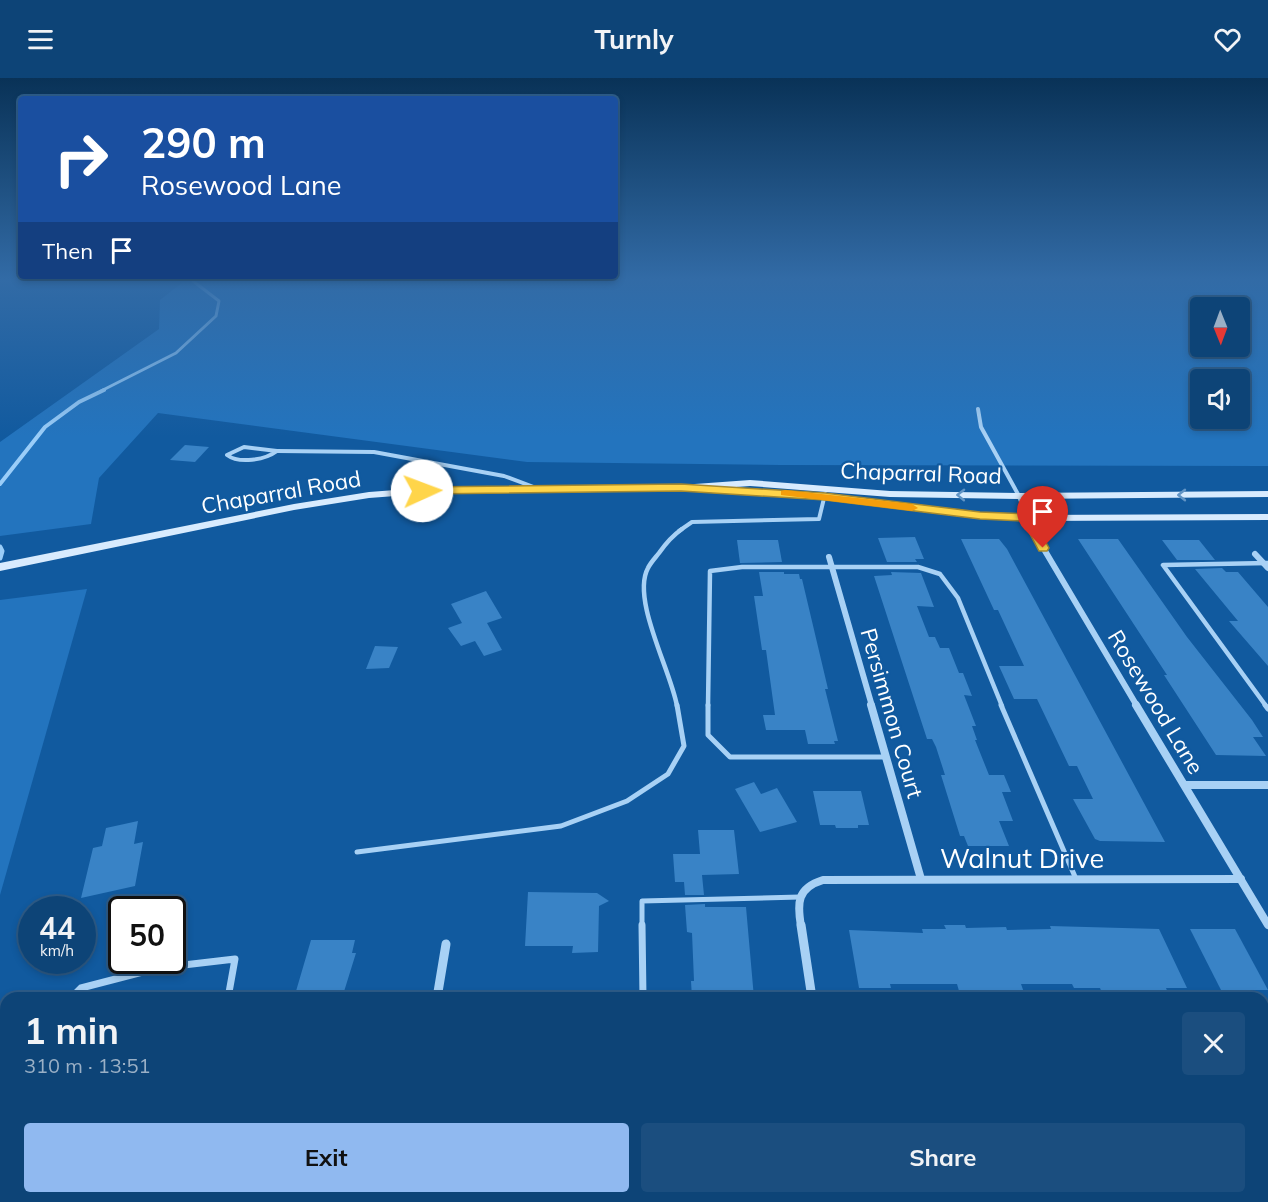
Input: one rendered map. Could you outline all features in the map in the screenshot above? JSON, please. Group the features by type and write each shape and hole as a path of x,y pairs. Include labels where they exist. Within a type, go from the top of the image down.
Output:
{"main road":[{"name":"Chaparral Road","path":"0,567 294,507 369,495 449,490 681,488 1019,496 1268,495"},
{"name":"Chaparral Road","path":"825,492 980,516 1028,518 1268,517"}],"street":[{"name":"Rosewood Lane","path":"1019,496 1031,528 1268,925"},
{"path":"1256,554 1266,565"},
{"name":"Persimmon Court","path":"829,557 921,879"},
{"path":"1185,785 1268,785"},
{"name":"Walnut Drive","path":"800,897 805,888 823,880 1241,879"},
{"path":"800,897 798,907 811,992"},
{"path":"438,992 446,944"}],"lane":[{"path":"978,409 981,427 1019,496"},
{"path":"277,451 264,457 232,459 227,455 230,451 244,447 277,451 374,452 504,476 539,489"},
{"path":"357,852 561,825 627,801 668,774 684,746 674,686 648,619 645,588 647,569 672,536 692,522 819,519 825,492"},
{"path":"1266,565 1163,565 1268,709"},
{"path":"886,757 730,757 708,735 710,571 742,567 918,567 940,574 958,598 1076,879"},
{"path":"643,992 642,901 800,897"},
{"path":"77,992 81,988 158,968 235,959 229,992"}],"shaded area":[{"path":"156,331 1190,331 1190,357 1250,357 1250,331 1268,331 1268,466 527,462 158,413 99,478 91,524 0,536 0,442"},
{"path":"87,589 0,895 0,600"}],"building":[{"path":"185,445 209,447 195,462 170,460"},
{"path":"915,537 924,559 915,559 917,562 887,562 878,538"},
{"path":"961,539 999,539 1007,549 1165,842 1095,839 1073,799 1093,799 1077,766 1069,766 1037,699 1014,699 999,666 1024,666 998,610 994,610"},
{"path":"1078,539 1118,539 1187,637 1252,720 1263,737 1253,737 1266,756 1216,755"},
{"path":"737,540 778,540 782,562 740,563"},
{"path":"1162,540 1199,540 1215,560 1177,560"},
{"path":"1222,568 1226,572 1238,572 1268,607 1268,666 1229,621 1238,621 1195,569"},
{"path":"759,572 799,574 802,579 828,689 825,689 838,741 834,741 835,744 808,744 805,730 766,730 763,715 775,715 766,650 762,650 754,596 763,596"},
{"path":"891,572 921,573 934,607 917,606 929,637 935,637 940,648 949,648 959,673 963,673 972,696 964,695 976,726 972,726 977,740 975,740 989,775 1004,775 1011,792 1002,792 1013,821 999,821 1009,846 968,846 964,836 960,836 941,775 945,775 936,747 932,739 927,739 874,576 892,575"},
{"path":"486,591 502,618 487,623 502,650 484,656 475,641 461,646 448,628 462,623 451,604"},
{"path":"375,646 398,647 389,668 366,669"},
{"path":"754,782 761,794 777,788 797,822 760,832 735,789"},
{"path":"813,791 861,791 869,825 858,825 858,828 836,828 835,825 820,825"},
{"path":"138,821 134,844 143,842 135,886 81,896 93,848 102,846 106,828"},
{"path":"698,830 734,830 739,874 702,875 704,895 685,895 684,882 675,882 673,854 700,854"},
{"path":"528,892 597,893 609,901 599,906 598,952 572,953 573,946 525,946"},
{"path":"685,905 746,907 753,992 692,992 691,981 694,981 692,933 687,932"},
{"path":"944,925 965,925 966,928 1006,927 1007,930 1051,929 1050,926 1159,929 1187,988 1166,988 1168,992 1102,992 1100,988 1074,988 1072,984 1021,984 1024,992 959,992 957,984 890,984 891,988 859,988 849,930 923,933 922,929 946,929"},
{"path":"1190,929 1235,929 1268,990 1221,990"},
{"path":"311,940 355,940 352,953 356,953 344,992 296,992"}],"waterway":[{"path":"101,391 176,353 199,331"},
{"path":"0,484 45,427 79,402 104,390"},
{"path":"0,547 2,551 0,558"}],"slow traffic":[{"path":"785,493 912,508"}],"route":[{"path":"422,491 681,488 825,496 980,516 1028,518 1043,548"}]}
